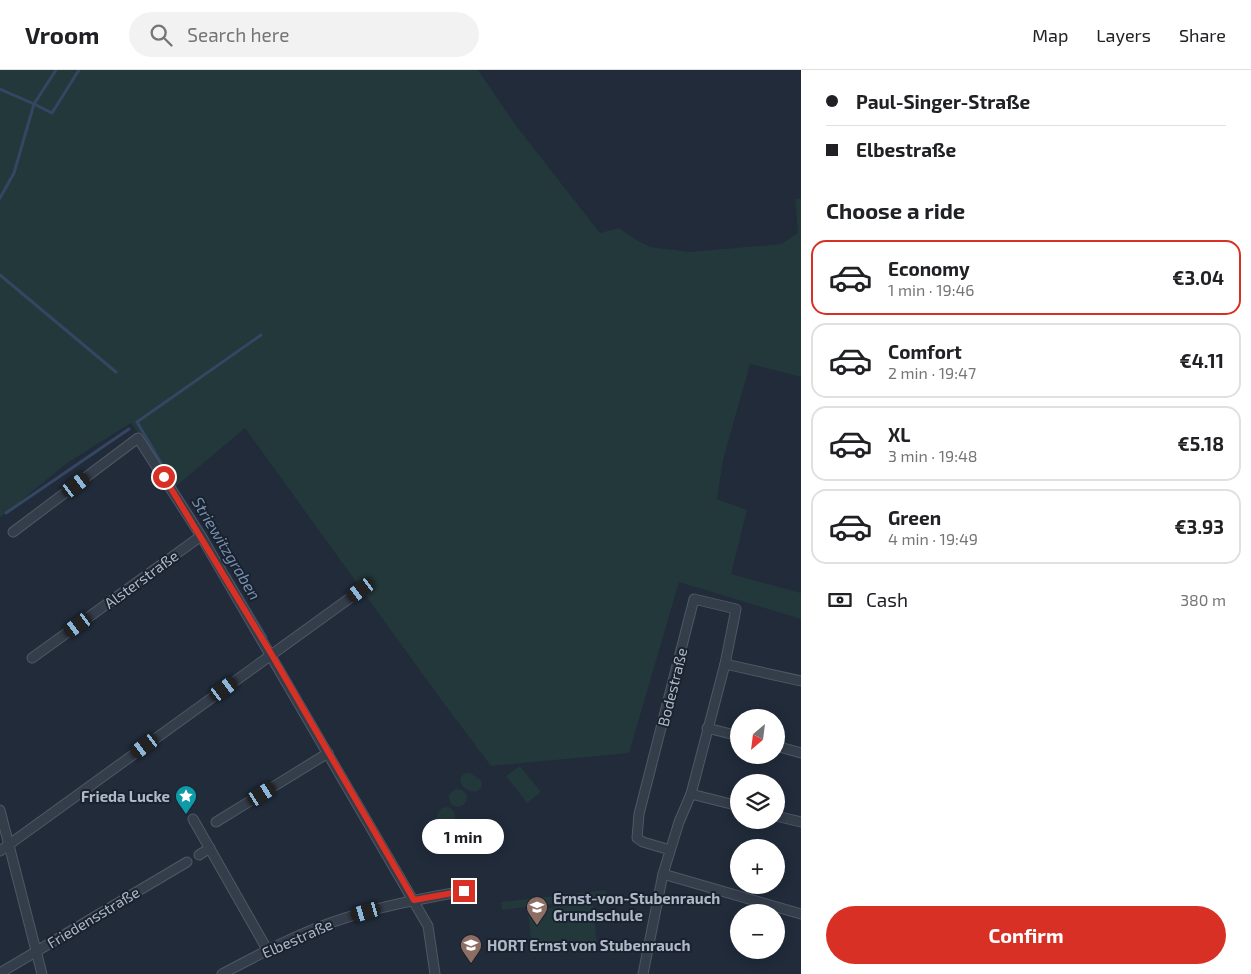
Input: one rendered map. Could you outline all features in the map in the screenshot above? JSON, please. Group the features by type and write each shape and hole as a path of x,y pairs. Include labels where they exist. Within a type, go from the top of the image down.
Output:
{"street":[{"path":"13,532 138,438 201,536 414,900 428,926 435,974"},
{"name":"Alsterstraße","path":"32,658 201,536"},
{"path":"0,851 361,590"},
{"name":"Bodestraße","path":"643,974 670,850 691,794 725,664 736,609 694,599 639,814 637,838 643,842 670,850"},
{"path":"725,664 801,681"},
{"path":"707,728 730,734"},
{"path":"785,749 801,753"},
{"path":"216,822 328,753"},
{"path":"691,794 730,804"},
{"path":"0,810 42,974"},
{"path":"193,818 268,951"},
{"path":"785,818 801,822"},
{"path":"199,855 210,848"},
{"name":"Friedensstraße","path":"0,973 187,862"},
{"path":"664,874 801,914"},
{"name":"Elbestraße","path":"222,974 333,922 414,900 464,891"}],"green space":[{"path":"0,70 478,70 514,123 600,233 619,228 650,247 690,252 781,244 798,233 795,199 801,199 801,377 750,364 723,460 717,499 747,510 731,574 801,593 801,619 679,582 629,753 491,766 245,428 175,487 131,423 67,463 0,518"},
{"path":"520,766 541,792 527,803 506,776"},
{"path":"465,773 470,773 481,780 482,787 474,792 462,786 460,778"},
{"path":"458,789 464,792 467,798 464,804 458,807 452,804 449,798 452,792"},
{"path":"446,807 452,810 455,816 452,822 446,825 440,822 437,816 440,810"},
{"path":"606,890 607,898 502,910 501,902"},
{"path":"593,903 597,943 532,950 528,910"}],"waterway":[{"path":"56,70 34,104 52,113 79,70"},
{"path":"0,89 34,104 14,173 0,198"},
{"path":"0,275 116,372"},
{"name":"Striewitzgraben","path":"207,538 137,422 261,335"},
{"name":"Striewitzgraben","path":"6,513 129,429"},
{"name":"Striewitzgraben","path":"228,574 266,637"}],"place":[{"name":"Frieda Lucke","path":"186,815"},
{"name":"Ernst-von-Stubenrauch Grundschule","path":"537,926"},
{"name":"HORT Ernst von Stubenrauch","path":"471,964"}],"route":[{"path":"164,477 272,655 414,900 464,891"}]}
